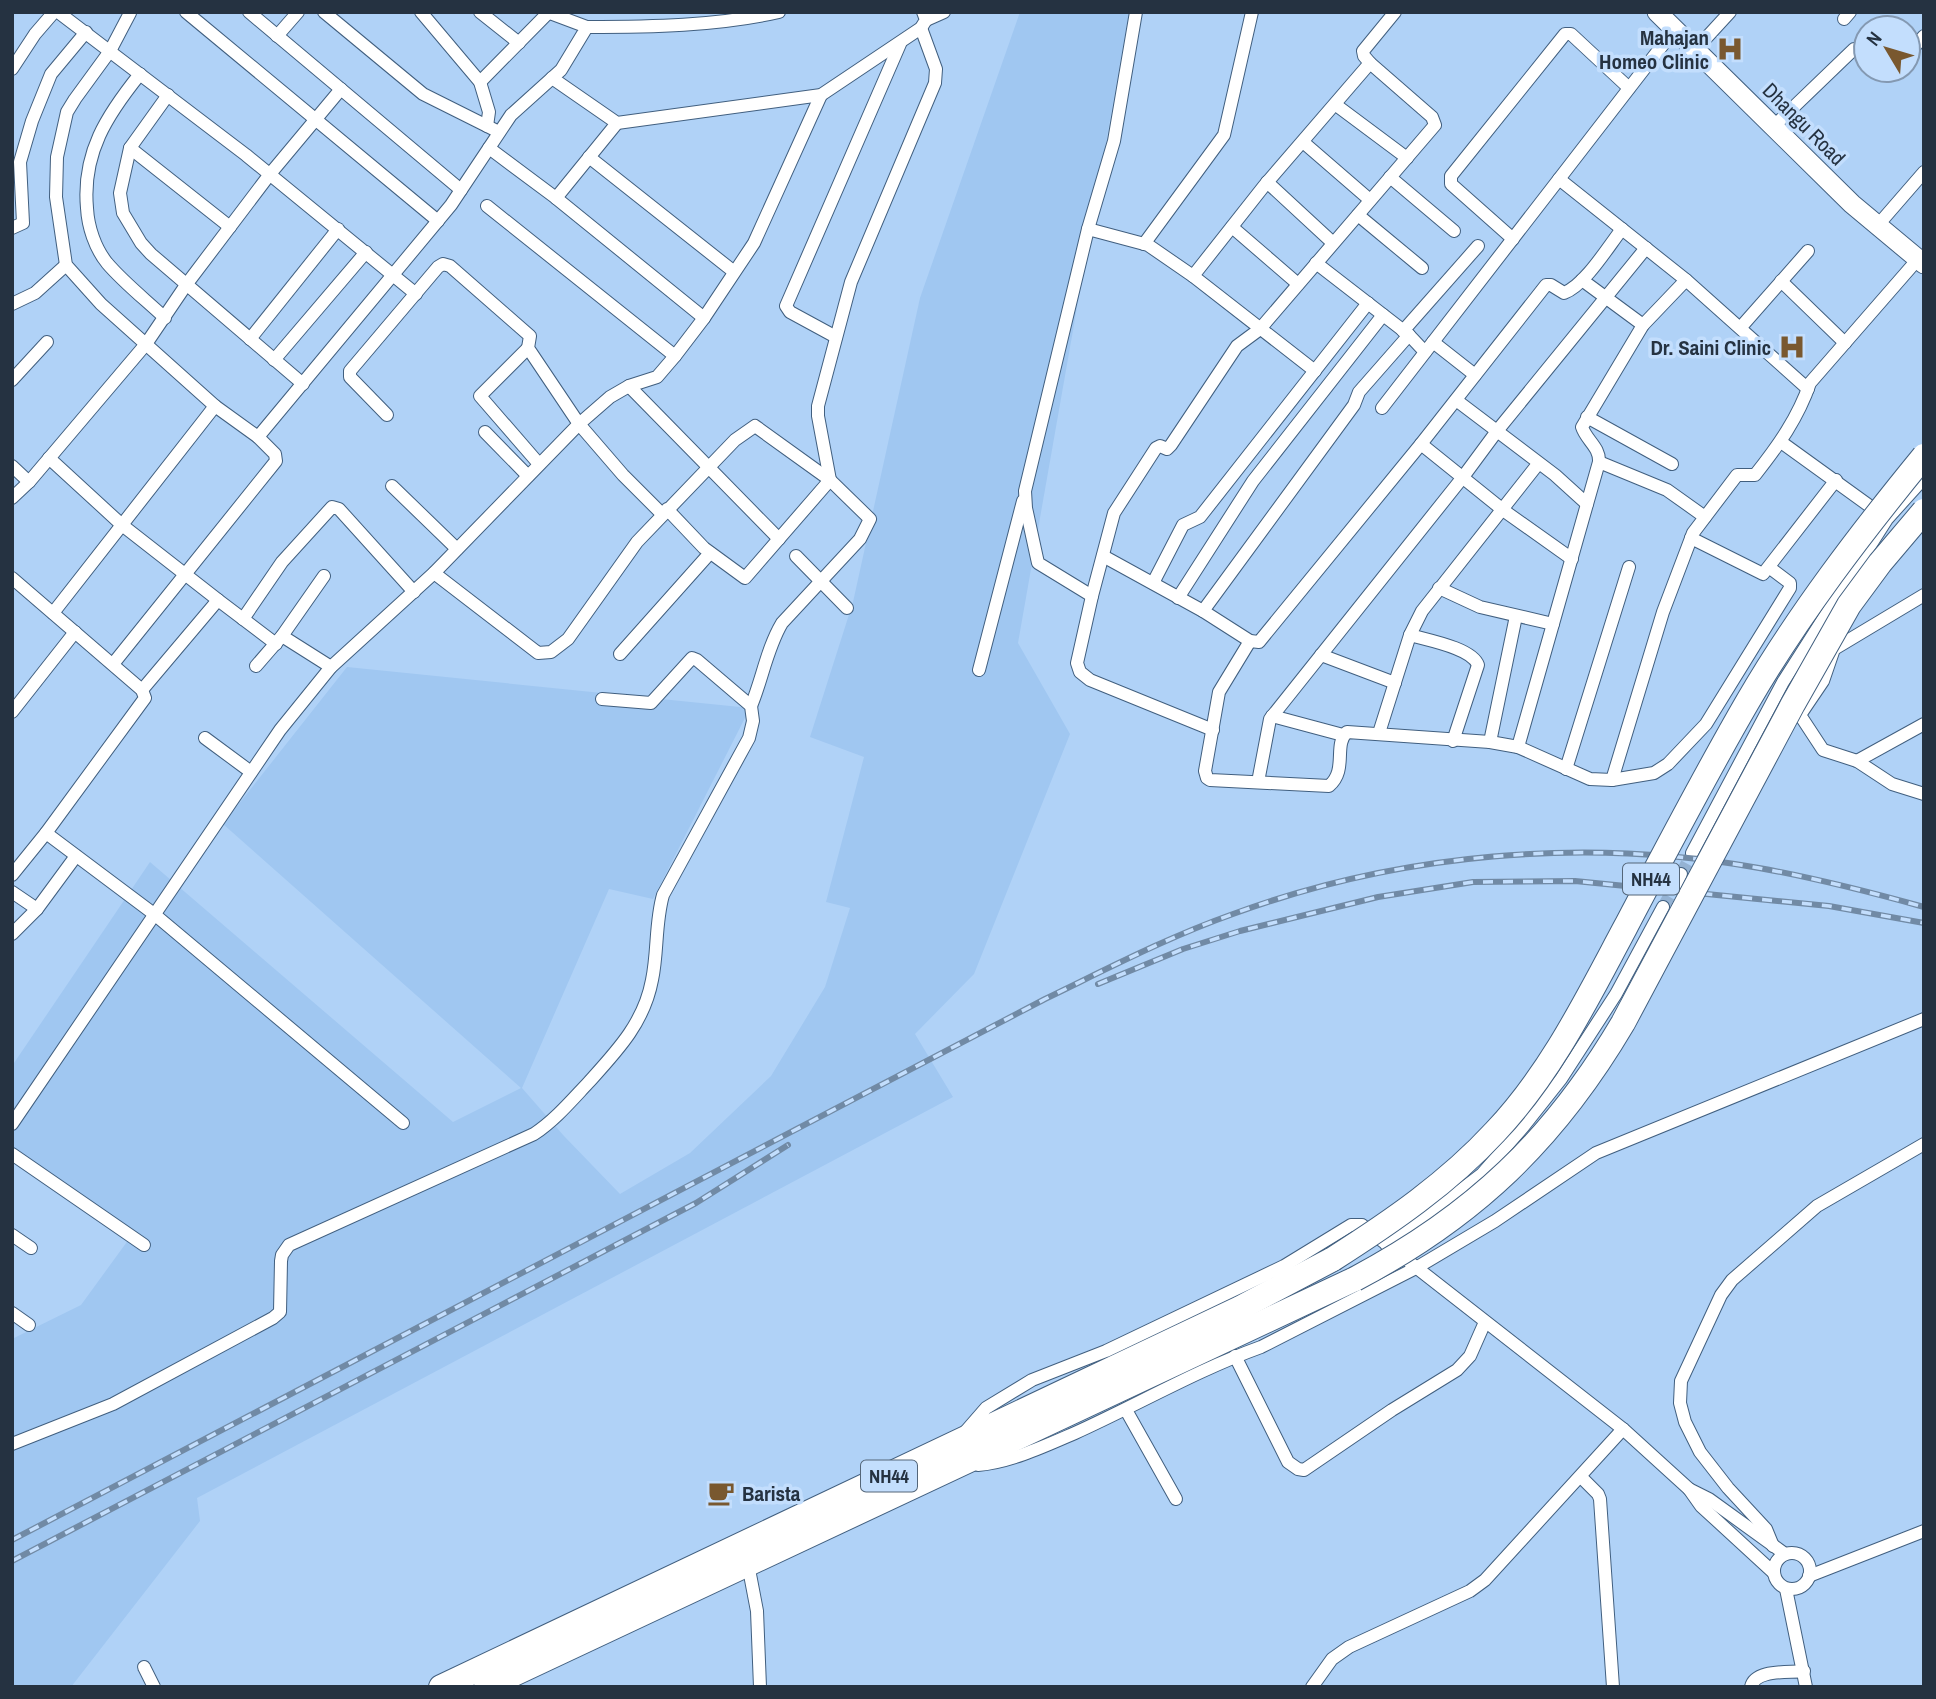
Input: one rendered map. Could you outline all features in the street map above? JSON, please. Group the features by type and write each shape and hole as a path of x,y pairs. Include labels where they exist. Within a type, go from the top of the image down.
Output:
{"highway":[{"name":"NH44","path":"486,1687 748,1564 1333,1259 1375,1233 1455,1170 1496,1131 1525,1096 1586,1004 1749,698 1860,537 1924,456"},
{"name":"NH44","path":"441,1687 1354,1279 1418,1243 1480,1197 1544,1136 1598,1066 1786,716 1849,605 1924,511"}],"street":[{"path":"12,69 35,34 56,12 86,32 270,174 416,295"},
{"path":"113,664 276,461 275,454 258,437 215,406 101,304 66,265 56,197 57,157 71,106 110,51 130,12"},
{"path":"186,12 438,221"},
{"path":"249,12 461,190"},
{"path":"277,36 299,12"},
{"path":"324,12 423,94 499,132"},
{"path":"421,12 480,82 489,112 487,126"},
{"path":"480,12 519,43"},
{"path":"480,82 547,13 587,27 645,27 703,17 757,17 779,12"},
{"path":"552,78 617,123 821,95 900,44 923,20 944,12"},
{"path":"979,670 1088,229 1114,141 1136,12"},
{"path":"1144,244 1224,135 1252,12"},
{"path":"1213,730 1090,680 1080,672 1077,663 1092,596 1116,508 1156,448 1160,446 1167,449 1171,445 1237,346 1260,328 1436,123 1407,93 1370,63 1363,51 1395,12"},
{"path":"1696,49 1730,12"},
{"path":"1382,408 1629,88 1666,18"},
{"name":"Dhangu Road","path":"1666,18 1852,204 1921,262"},
{"path":"830,480 818,406 850,282 935,83 936,69 923,20"},
{"path":"258,437 438,221 511,115 561,70 587,27"},
{"path":"12,228 23,223 20,162 32,121 51,74 86,32"},
{"path":"1513,239 1451,184 1451,176 1565,34 1571,34 1629,88"},
{"path":"836,337 790,312 786,306 900,44"},
{"path":"1774,127 1852,51"},
{"path":"1193,276 1267,182 1370,63"},
{"path":"140,74 114,105 92,151 85,189 88,225 106,262 166,318"},
{"path":"12,498 29,482 146,344 186,285 270,174 341,89"},
{"path":"168,95 130,148 120,193 123,213 141,243 186,285 303,384"},
{"path":"12,1124 280,730 331,667 434,573 579,424 610,397 629,386 657,377 675,356 754,243 821,95"},
{"path":"1336,105 1406,158"},
{"path":"556,198 617,123"},
{"path":"1303,142 1370,200"},
{"path":"130,148 230,227"},
{"path":"489,148 556,198 704,318"},
{"path":"589,157 733,271"},
{"path":"1878,225 1924,172"},
{"path":"1390,177 1454,231"},
{"path":"1559,179 1686,280 1808,389"},
{"path":"1267,182 1333,243"},
{"path":"487,206 675,356"},
{"path":"1358,215 1422,268"},
{"path":"1231,228 1298,284"},
{"path":"250,339 338,229"},
{"path":"1088,229 1144,244 1193,276 1315,371"},
{"path":"1103,556 1203,611 1250,641 1256,643 1261,640 1546,285 1566,293 1582,280 1622,229"},
{"path":"1203,611 1354,405 1359,392 1478,246"},
{"path":"1258,782 1272,716 1497,431 1646,248"},
{"path":"1741,327 1808,251"},
{"path":"274,360 366,252"},
{"path":"1612,780 1663,612 1691,538 1737,475 1754,476 1781,442 1810,383 1921,262"},
{"path":"1316,263 1406,333 1475,376"},
{"path":"387,415 350,377 350,372 438,267 443,264 450,266 530,336 528,348 480,396 539,464"},
{"path":"12,304 35,293 66,265"},
{"path":"1582,280 1643,325"},
{"path":"1518,747 1599,462 1598,451 1582,430 1587,417 1643,325 1686,280"},
{"path":"1781,281 1845,342"},
{"path":"1153,583 1183,525 1200,517 1368,303"},
{"path":"1178,598 1253,481 1383,315"},
{"path":"12,380 47,342"},
{"path":"528,348 579,424 624,475 710,553 745,578 830,480"},
{"path":"629,386 779,539"},
{"path":"1456,400 1555,475 1587,504"},
{"path":"53,613 215,406"},
{"path":"1587,417 1672,464"},
{"path":"12,1444 113,1404 273,1318 280,1312 282,1255 295,1242 534,1134 558,1115 621,1047 638,1021 652,979 657,924 663,895 749,738 753,721 751,706 777,631 860,539 870,519 830,480 755,426 735,440 636,542 568,639 545,653 532,649 434,573"},
{"path":"485,432 528,475"},
{"path":"1781,442 1888,519"},
{"path":"1421,444 1503,510 1572,559"},
{"path":"49,458 122,526 243,619 331,667"},
{"path":"1599,462 1667,490 1705,517"},
{"path":"1379,733 1410,635 1422,611 1538,464"},
{"path":"12,466 29,482"},
{"path":"1692,853 1783,682 1888,519 1924,478"},
{"path":"1691,538 1763,575 1836,480"},
{"path":"392,486 457,549"},
{"path":"1025,491 1038,563 1092,596"},
{"path":"243,619 282,562 332,507 339,509 414,592"},
{"path":"620,654 710,553"},
{"path":"796,556 847,608"},
{"path":"1566,769 1629,567"},
{"path":"1272,716 1343,735 1347,732 1379,733 1490,742 1518,747 1590,779 1612,780 1654,773 1699,732 1790,588 1790,583 1770,568"},
{"path":"256,666 279,640 324,576"},
{"path":"12,578 142,690 145,698 46,833 17,859 12,875"},
{"path":"1439,588 1480,607 1553,624"},
{"path":"1921,791 1892,784 1857,761 1823,750 1800,715 1823,681 1834,649 1924,595"},
{"path":"142,690 218,600"},
{"path":"1490,742 1516,616"},
{"path":"12,712 75,632"},
{"path":"1410,635 1466,653 1477,661 1478,665 1453,741"},
{"path":"1250,641 1219,692 1205,771 1207,778 1215,781 1329,786 1339,772 1343,735"},
{"path":"1321,655 1395,683"},
{"path":"602,699 651,703 692,658 751,706"},
{"path":"1857,761 1924,724"},
{"path":"205,738 251,772"},
{"path":"46,833 154,914 403,1123"},
{"path":"12,934 37,909 76,856"},
{"path":"12,892 37,909"},
{"path":"1387,1246 1482,1174 1523,1127 1561,1079 1616,994 1663,907"},
{"path":"1806,1687 1786,1589 1773,1573 1701,1506 1689,1489 1623,1429 1416,1268 1387,1246 1362,1226 1351,1225 1272,1272 1106,1352 1032,1380 986,1408 953,1456 989,1464 1045,1446 1126,1410 1235,1356 1261,1347 1416,1268 1495,1221 1596,1153 1924,1018"},
{"path":"1773,1546 1766,1529 1728,1488 1700,1452 1685,1422 1680,1403 1681,1381 1721,1295 1732,1280 1818,1206 1924,1144"},
{"path":"12,1154 144,1245"},
{"path":"12,1235 32,1248"},
{"path":"12,1313 29,1325"},
{"path":"1235,1356 1289,1462 1304,1470 1457,1370 1470,1356 1485,1322"},
{"path":"1126,1410 1176,1499"},
{"path":"1312,1687 1332,1659 1349,1647 1470,1591 1485,1580 1623,1429"},
{"path":"1581,1477 1598,1493 1600,1499 1613,1687"},
{"path":"1689,1489 1709,1499 1784,1554 1796,1554 1805,1559 1808,1564 1807,1581 1798,1588 1786,1589"},
{"path":"1809,1576 1924,1531"},
{"path":"1773,1573 1775,1564 1784,1554"},
{"path":"748,1564 757,1611 760,1687"},
{"path":"144,1667 155,1687"},
{"path":"1751,1687 1752,1680 1759,1676 1804,1671"}],"shaded area":[{"path":"1020,12 1129,12 1018,643 1070,734 974,974 915,1034 953,1097 197,1498 200,1521 71,1687 12,1687 12,1339 81,1305 129,1239 12,1162 12,1066 150,862 453,1122 521,1088 223,824 347,667 750,708 653,899 609,889 522,1088 620,1194 690,1153 771,1076 825,987 850,908 826,902 864,757 810,737 853,602 920,298"}],"tunnel":[{"path":"1681,874 1692,853"},
{"path":"1663,907 1675,886"}],"railway":[{"path":"12,1540 1045,999 1161,943 1233,914 1296,893 1427,864 1493,856 1627,854 1759,868 1924,907"},
{"path":"1098,984 1183,949 1240,931 1378,897 1473,882 1575,881 1829,906 1924,923"},
{"path":"12,1561 696,1203 788,1145"}],"place":[{"name":"Mahajan Homeo Clinic","path":"1730,49"},
{"name":"Dr. Saini Clinic","path":"1792,347"},
{"name":"Barista","path":"721,1493"}]}
